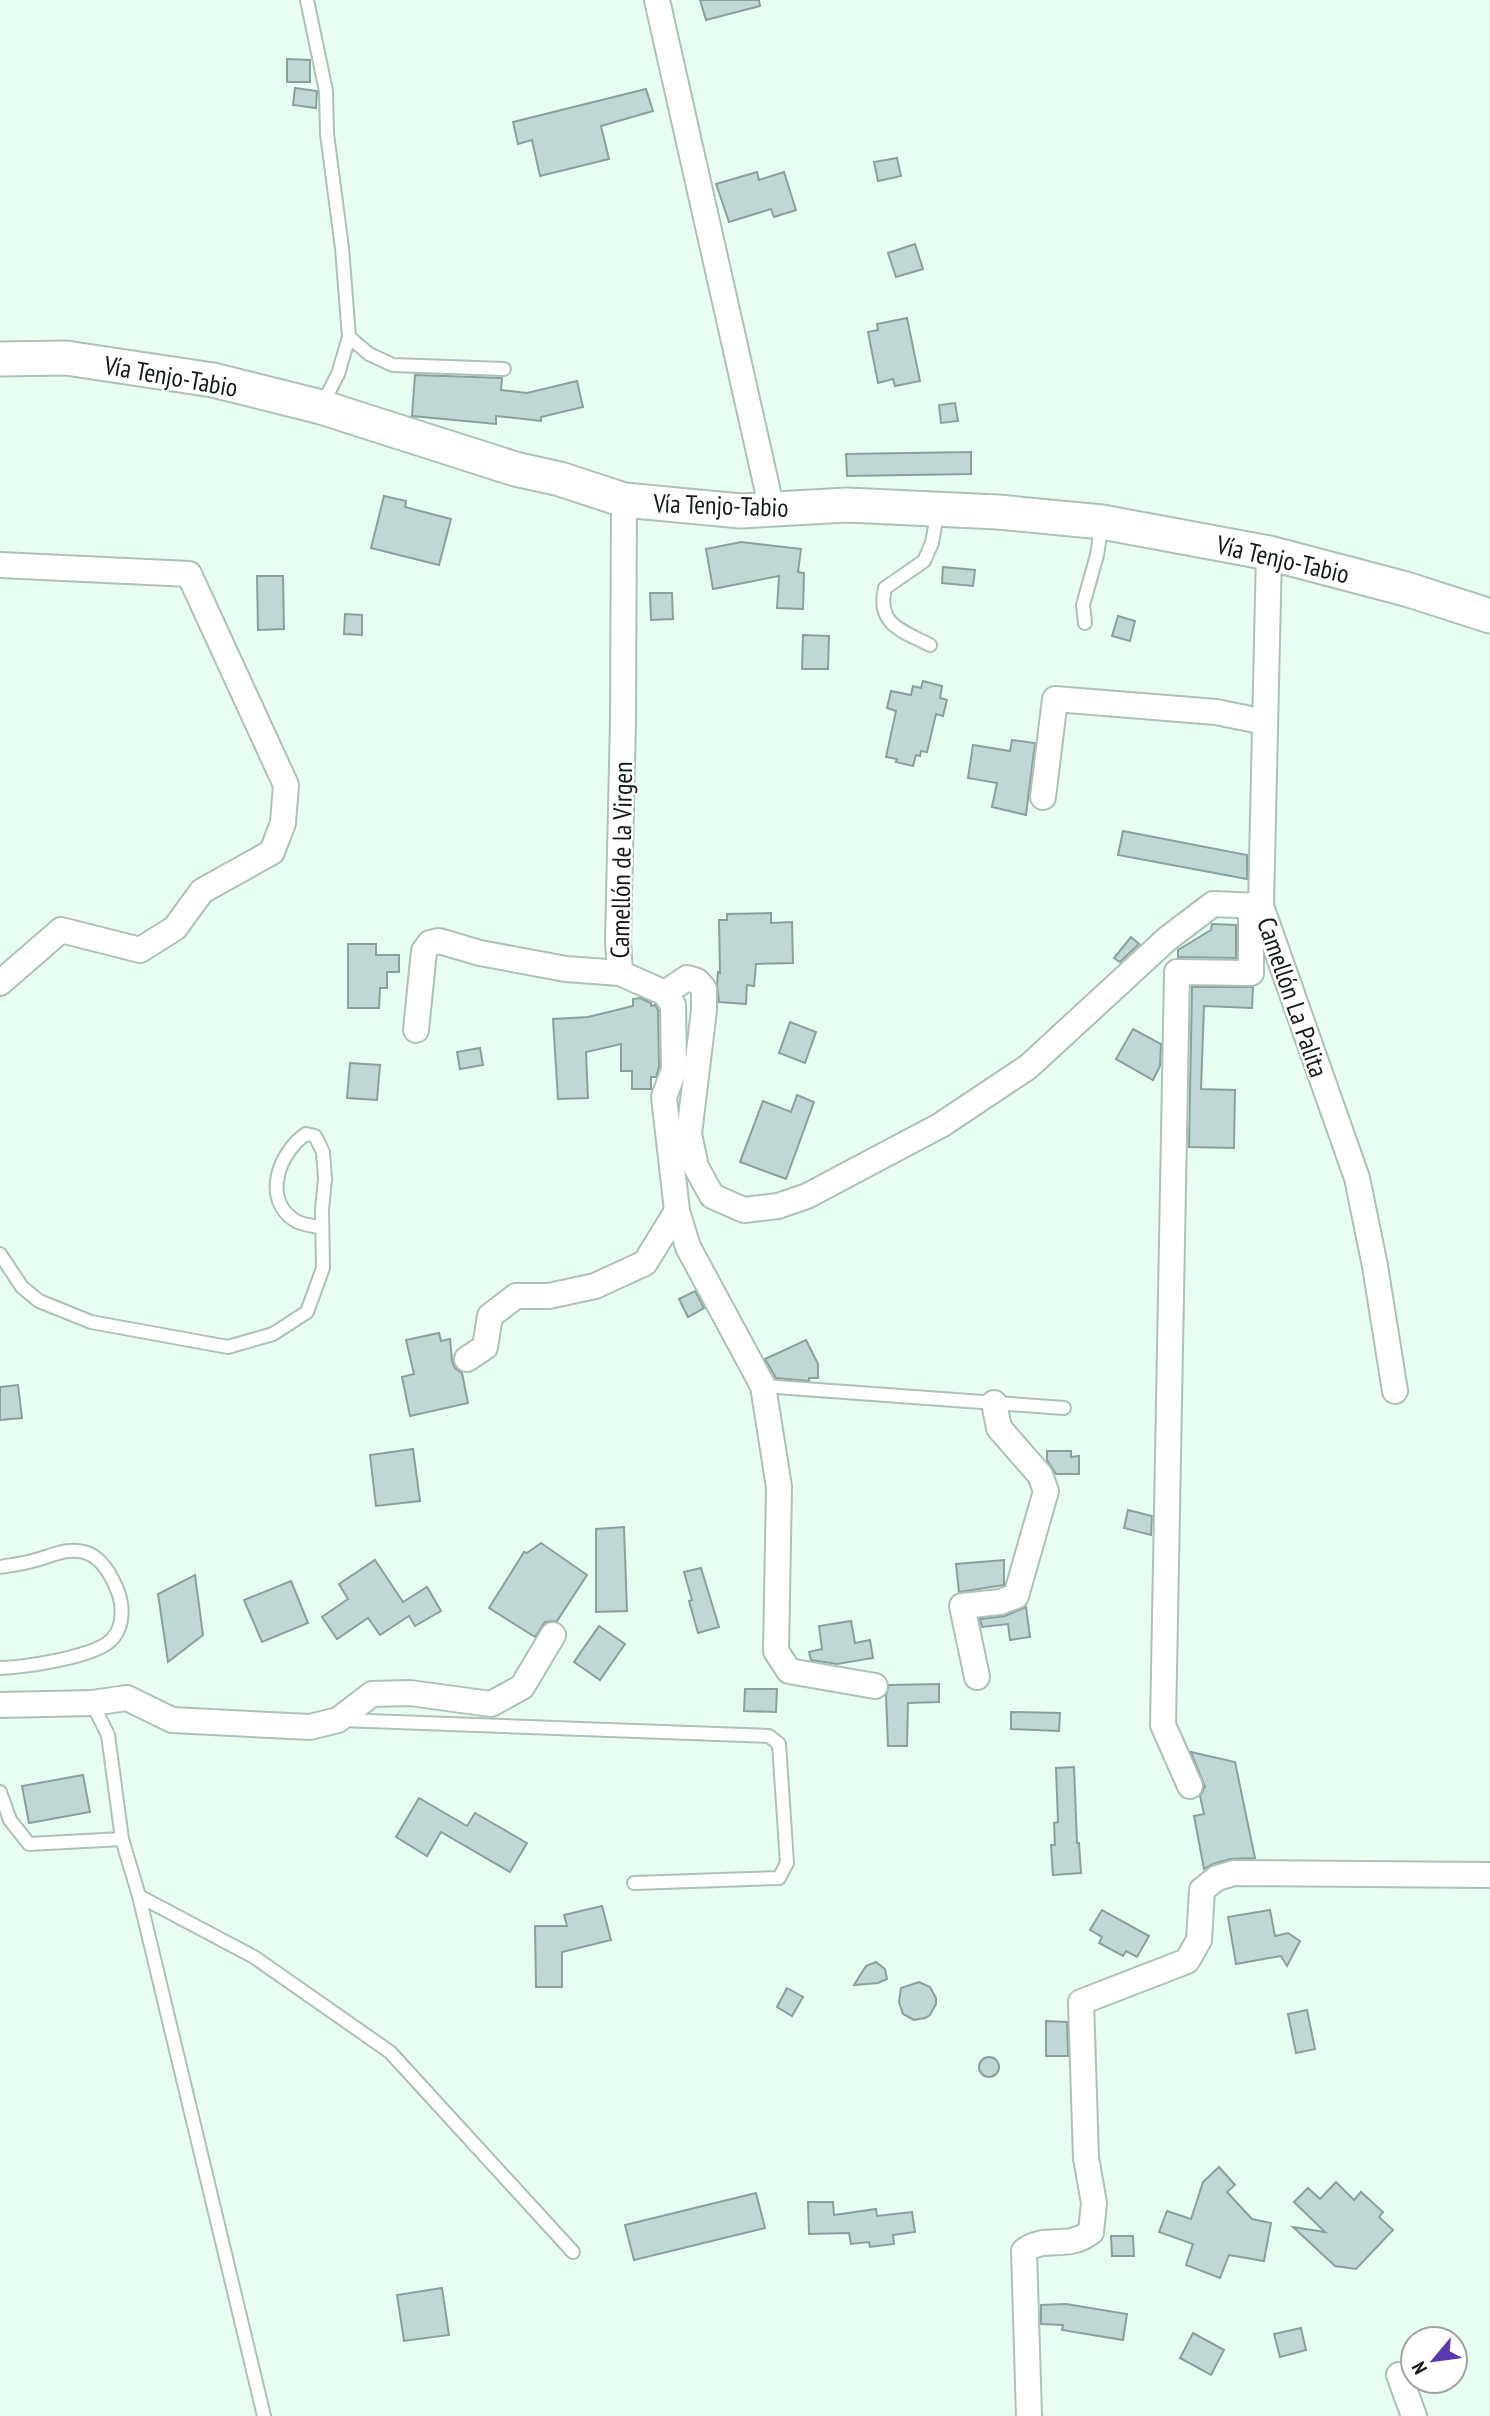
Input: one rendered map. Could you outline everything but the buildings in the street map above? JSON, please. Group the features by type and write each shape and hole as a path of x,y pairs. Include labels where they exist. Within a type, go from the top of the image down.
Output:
{"main road":[{"name":"Vía Tenjo-Tabio","path":"0,359 66,358 213,380 321,407 515,469 560,479 624,500 741,511 847,505 1062,516 1269,553 1406,589 1490,616"}],"street":[{"path":"657,0 772,510"},
{"name":"Camellón de la Virgen","path":"624,500 618,941 620,974 666,993"},
{"name":"Camellón La Palita","path":"1269,553 1265,722 1256,906 1357,1178 1376,1266 1395,1391"},
{"path":"0,565 189,574 286,785 283,823 272,852 202,891 175,928 140,950 61,930 0,983"},
{"path":"1043,797 1055,699 1216,712 1265,722"},
{"path":"875,1686 789,1671 776,1651 779,1487 763,1386 688,1247 677,1211 664,1097 674,1070 673,1005 666,993 687,978 697,981 704,989 704,1010 689,1134 696,1167 712,1196 744,1210 778,1206 807,1196 941,1125 1028,1067 1167,939 1213,904 1256,906 1251,973 1177,972 1163,1725 1190,1786"},
{"path":"416,1030 424,951 430,943 439,941 480,953 566,969 620,974"},
{"path":"467,1359 485,1347 490,1315 516,1296 549,1296 594,1286 645,1263 677,1211"},
{"path":"976,1677 962,1606 1000,1602 1016,1596 1046,1491 1040,1475 999,1428 994,1403"},
{"path":"0,1705 92,1703 127,1698 172,1720 310,1727 338,1720 372,1694 410,1693 491,1704 522,1687 553,1635"},
{"path":"1029,2416 1024,2250 1033,2244 1079,2242 1091,2232 1094,2203 1086,2158 1081,2002 1187,1961 1199,1940 1202,1890 1217,1878 1234,1873 1490,1875"},
{"path":"1406,2395 1414,2416"}],"lane":[{"path":"307,0 326,91 327,134 342,248 349,337 338,374 321,407"},
{"path":"349,337 369,354 393,365 504,369"},
{"path":"930,645 898,628 884,614 882,602 885,589 924,561 932,543 938,509"},
{"path":"1085,624 1083,605 1097,555 1102,522"},
{"path":"0,1254 22,1287 38,1301 91,1322 228,1347 273,1334 307,1312 323,1268 325,1180 323,1152 316,1136 306,1135 298,1140 281,1164 277,1177 278,1198 297,1222 323,1228"},
{"path":"763,1386 1064,1408"},
{"path":"0,1567 32,1561 64,1550 85,1552 100,1561 113,1579 121,1597 121,1617 113,1639 90,1652 27,1667 0,1668"},
{"path":"92,1703 108,1735 122,1839 139,1896 264,2416"},
{"path":"338,1720 769,1736 779,1744 788,1863 779,1878 634,1883"},
{"path":"0,1793 10,1819 29,1844 122,1839"},
{"path":"139,1896 254,1957 390,2053 573,2252"}]}
